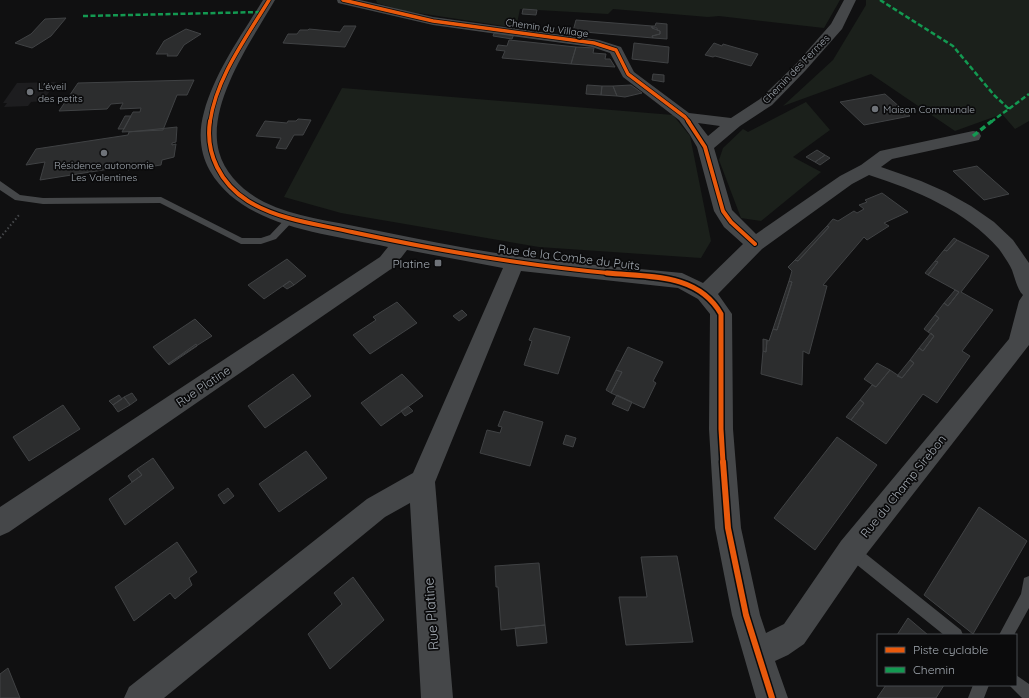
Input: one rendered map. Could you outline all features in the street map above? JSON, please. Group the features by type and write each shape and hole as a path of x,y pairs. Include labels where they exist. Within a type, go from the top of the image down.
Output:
{"street":[{"name":"Rue de la Combe du Puits","path":"269,0 218,90 211,112 208,130 210,150 218,172 234,190 254,204 291,218 402,243 515,263 682,281 706,293 714,300 721,314 721,428 728,528 746,615 756,651 772,698"},
{"name":"Chemin du Village","path":"343,0 434,21 607,46 616,50 628,74 685,117 698,134 705,147"},
{"name":"Chemin des Fermes","path":"705,147 734,123 766,102 800,68 837,26 850,0"},
{"path":"685,117 734,123"},
{"path":"706,293 755,244 846,180 867,169 886,155 973,136"},
{"path":"705,147 723,210 731,222 755,244"},
{"path":"867,169 890,175 928,190 975,217 1008,245 1025,272 1029,289"},
{"name":"Rue Platine","path":"0,523 387,262 402,243"},
{"name":"Rue Platine","path":"437,698 422,482 515,263"},
{"name":"Rue du Champ Sirebon","path":"756,651 778,645 794,634 851,551 1019,343 1029,302"},
{"path":"140,698 376,508 422,482"}],"lane":[{"path":"0,184 6,191 18,198 32,200 161,200 241,241 261,241 273,237 291,218"},
{"path":"851,551 955,634"},
{"path":"1007,634 1028,596 1029,583"},
{"path":"1017,684 1029,694"},
{"path":"976,698 981,686"}],"path":[{"path":"0,238 32,200"}],"shaded area":[{"path":"376,0 840,0 824,28 719,16 708,17 613,9 608,14 520,9 516,28 405,11 377,3"},
{"path":"866,0 1029,0 1029,121 1015,129 1002,114 955,131 871,74 783,106 833,60 866,5"},
{"name":"L'éveil des petits","path":"56,82 43,101 31,102 28,106 4,107 7,103 3,103 17,83"},
{"path":"342,88 673,115 690,136 711,241 701,258 539,247 341,213 284,197"},
{"path":"806,102 830,130 793,157 821,172 761,221 741,218 719,160 723,148 743,129 748,132"}],"building":[{"path":"523,9 537,10 536,15 522,14"},
{"path":"66,18 51,36 32,48 15,43 31,34 45,19"},
{"path":"576,20 652,26 652,28 660,31 660,34 652,36 653,38 573,31"},
{"path":"656,23 667,24 667,39 653,38 652,36 660,34 660,31 657,30 657,28 652,28 652,26 655,26"},
{"path":"344,26 356,26 345,47 283,43 288,34 297,34 300,30 309,29 340,32"},
{"path":"186,29 201,34 184,45 177,56 156,54 164,41"},
{"path":"495,31 514,34 512,39 493,36"},
{"path":"509,40 576,47 571,64 502,58 505,51 496,50 498,45 507,46"},
{"path":"634,43 669,47 668,63 632,59"},
{"path":"714,43 722,46 723,44 758,54 751,66 715,56 705,55"},
{"path":"576,47 594,48 593,53 606,54 605,59 610,59 615,67 571,64"},
{"path":"653,74 664,75 664,82 652,80"},
{"path":"194,80 187,95 177,95 163,130 122,132 133,112 140,112 141,108 120,109 123,103 111,104 107,109 59,111 78,83"},
{"path":"587,85 602,86 601,95 586,94"},
{"path":"631,85 642,93 625,97 617,96 613,86"},
{"path":"602,86 613,86 617,96 601,95"},
{"name":"Maison Communale","path":"885,94 910,116 864,125 840,102"},
{"path":"125,116 131,116 124,129 118,129"},
{"path":"298,119 311,120 303,135 294,135 286,149 276,148 281,138 256,136 265,121 287,123 288,121 296,121"},
{"name":"Résidence autonomie Les Valentines","path":"177,127 176,142 172,143 172,145 176,144 174,157 162,160 161,165 128,170 128,166 40,180 45,162 26,165 36,149 128,135 129,132"},
{"path":"817,150 825,155 815,162 806,157"},
{"path":"825,155 830,158 820,165 815,162"},
{"path":"977,166 1009,194 984,200 953,171"},
{"path":"882,193 908,212 884,223 889,226 867,240 864,237 823,285 827,286 809,354 803,351 802,385 761,374 763,351 766,352 767,340 769,341 773,329 777,330 792,282 789,281 792,271 788,267 795,260 798,261 829,227 827,226 833,219 838,221 854,211 857,213 864,209 859,205 867,202 865,200"},
{"path":"827,226 829,227 798,261 795,260"},
{"path":"954,238 957,240 947,251 944,250"},
{"path":"957,240 989,256 961,292 993,310 962,351 970,356 937,403 923,394 886,444 851,420 864,403 860,400 872,385 876,387 890,370 902,378 914,363 910,360 919,348 923,351 934,336 928,332 939,318 935,315 944,303 948,306 959,292 928,275 938,262 935,261 944,250 947,251"},
{"path":"287,259 306,276 294,285 290,281 264,299 248,285"},
{"path":"935,261 938,262 928,275 925,273"},
{"path":"290,281 294,285 287,289 283,286"},
{"path":"789,281 792,282 777,330 773,329"},
{"path":"955,290 959,292 948,306 944,303"},
{"path":"397,302 417,323 370,354 353,335 376,320 373,317"},
{"path":"462,310 467,315 459,321 453,316"},
{"path":"935,315 939,318 928,332 924,329"},
{"path":"195,319 212,336 168,364 153,347"},
{"path":"534,328 570,337 558,374 524,365 532,341 529,340"},
{"path":"931,333 934,336 923,351 919,348"},
{"path":"763,339 767,340 766,352 763,351"},
{"path":"196,344 197,346 169,365 168,364"},
{"path":"628,347 663,362 653,381 656,383 644,408 611,393 622,372 616,370"},
{"path":"910,360 914,363 902,378 897,376"},
{"path":"877,363 890,370 876,387 864,379"},
{"path":"616,370 622,372 611,393 606,390"},
{"path":"293,374 311,396 265,428 248,406"},
{"path":"402,374 423,396 381,426 361,403"},
{"path":"132,393 137,400 130,405 124,397"},
{"path":"119,395 122,399 113,405 109,401"},
{"path":"617,395 632,402 628,411 612,404"},
{"path":"124,397 130,405 118,412 113,405"},
{"path":"860,400 864,403 851,420 846,417"},
{"path":"63,405 80,429 29,461 13,437"},
{"path":"408,406 413,411 405,416 401,411"},
{"path":"504,411 543,422 530,466 480,453 487,430 500,433 502,427 498,426"},
{"path":"566,435 576,438 573,447 563,444"},
{"path":"837,437 877,465 815,550 774,518"},
{"path":"306,451 327,478 279,512 259,484"},
{"path":"153,458 174,488 125,525 109,499 142,475 137,469"},
{"path":"137,469 142,475 132,482 128,476"},
{"path":"228,488 234,496 224,504 218,495"},
{"path":"979,507 1027,541 973,634 924,595"},
{"path":"177,542 197,572 189,578 192,585 175,599 170,593 134,621 115,587"},
{"path":"677,556 693,642 626,645 619,597 647,597 641,557"},
{"path":"539,563 545,625 501,630 495,566"},
{"path":"353,577 384,620 330,669 308,634 342,604 334,593"},
{"path":"908,618 927,634 898,634"},
{"path":"545,625 547,643 517,646 515,628"},
{"path":"8,668 20,698 0,698 0,674"},
{"path":"885,686 943,686 936,698 877,698"}],"marked path":[{"path":"880,0 906,18 953,46 994,95 1010,110"},
{"path":"83,16 262,12"},
{"path":"973,136 1029,94"}],"cycle path":[{"path":"269,0 227,73 211,114 208,133 210,151 216,166 224,179 235,191 248,201 284,217 451,252 535,266 682,281 705,294 717,307 721,314 721,429 728,528 746,615 772,698"},
{"path":"343,0 433,21 594,43 616,50 628,74 685,117 698,134 705,147 723,211 731,222 755,244"}],"place":[{"name":"L'éveil des petits","path":"30,92"},
{"name":"Maison Communale","path":"875,109"},
{"name":"Résidence autonomie Les Valentines","path":"104,153"},
{"name":"Platine","path":"438,263"}]}
